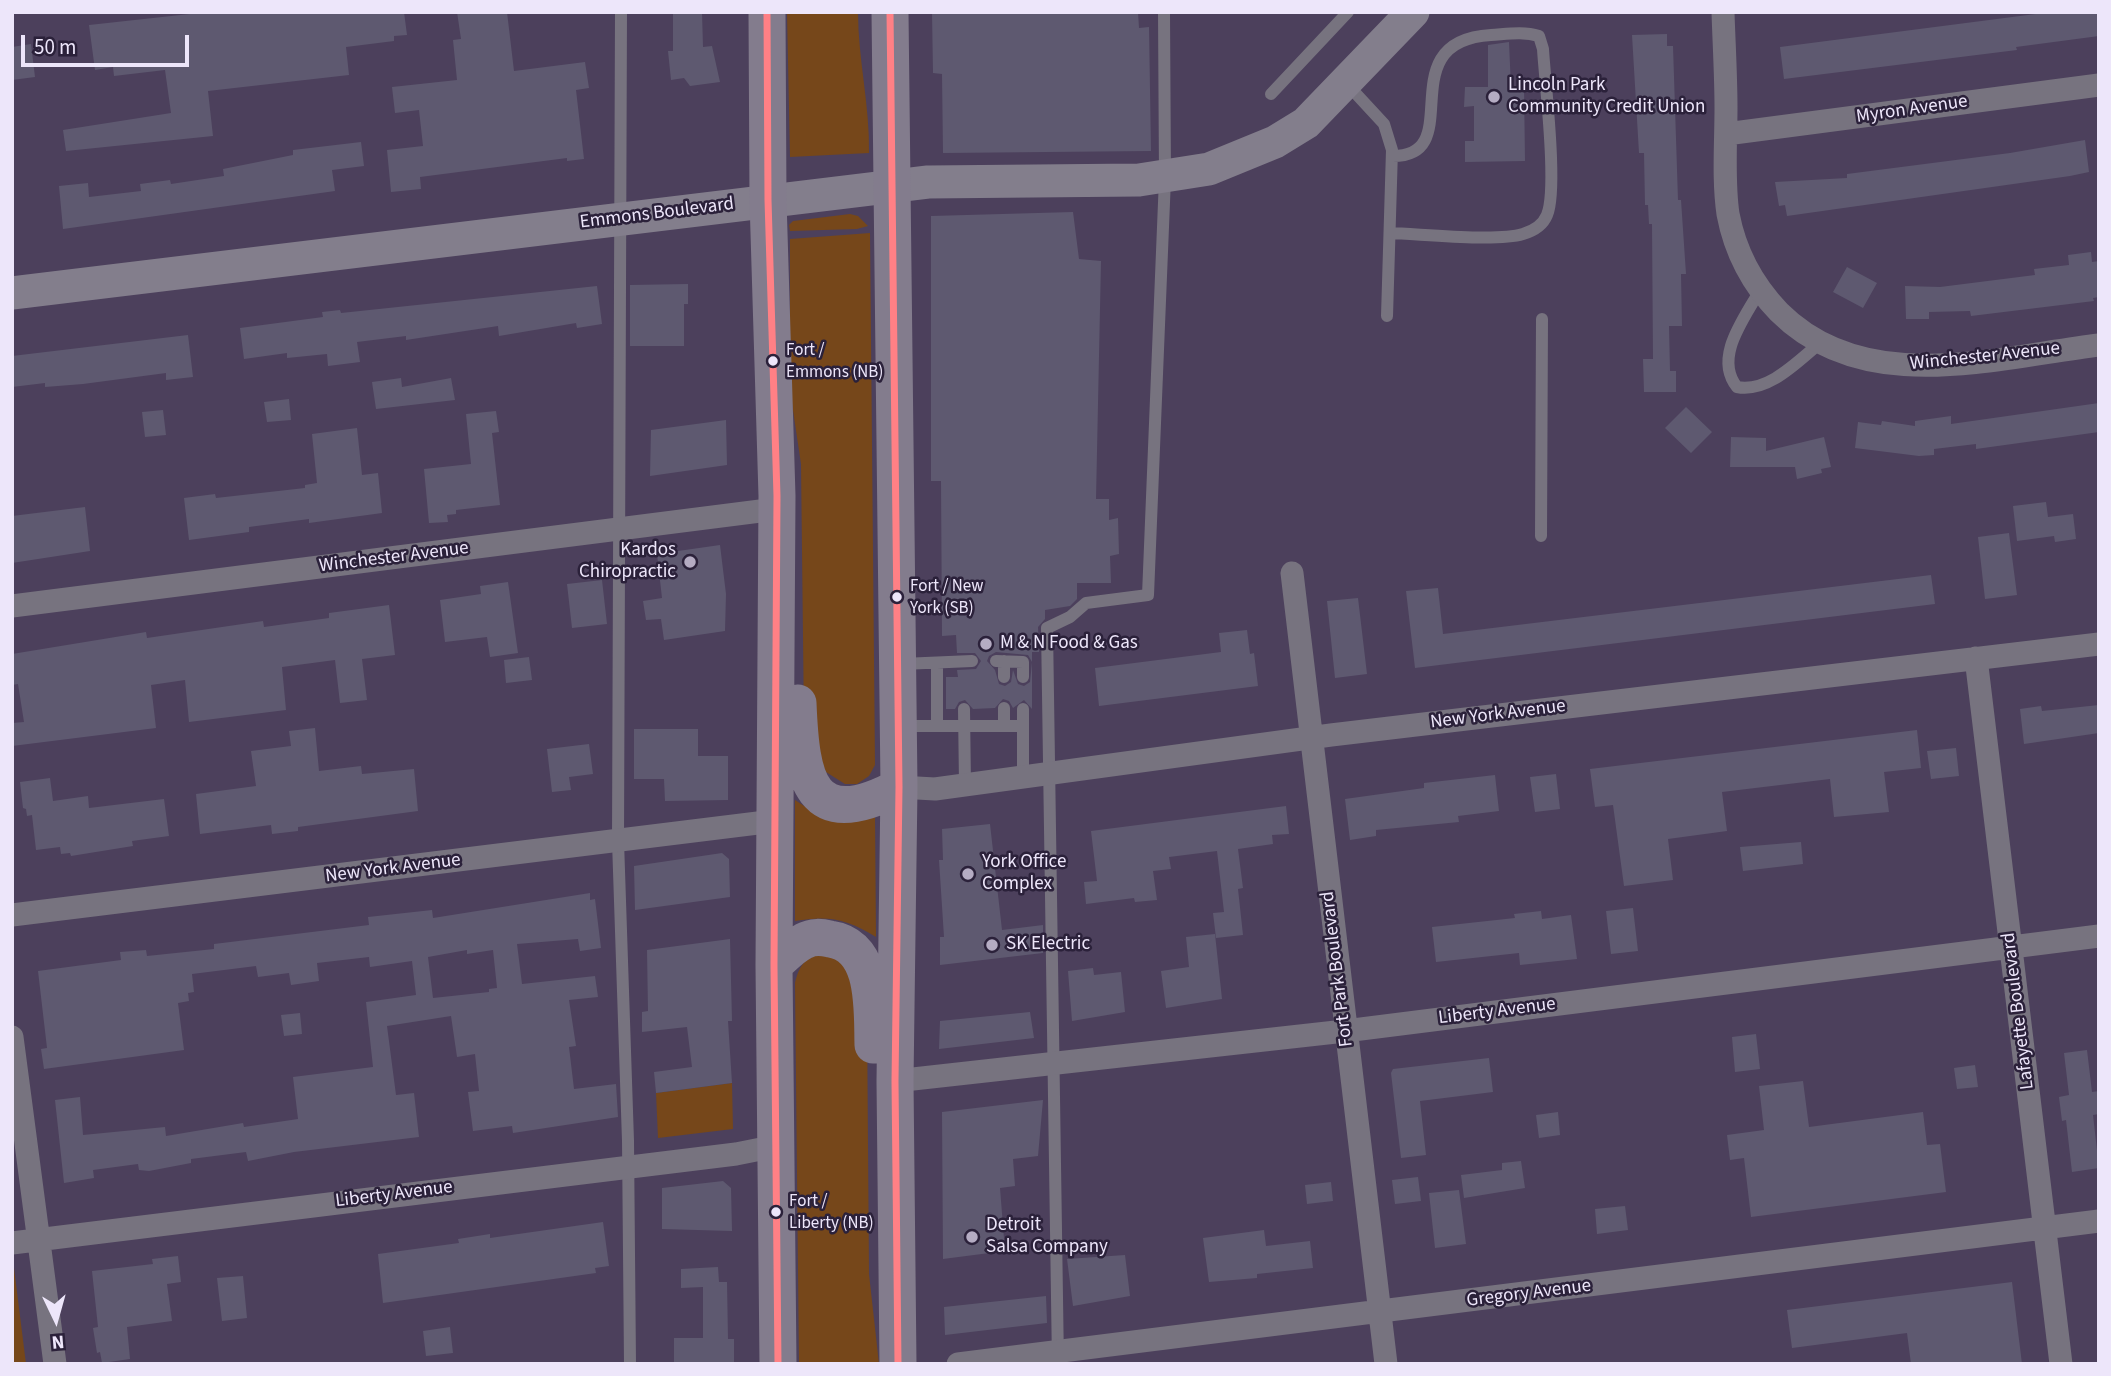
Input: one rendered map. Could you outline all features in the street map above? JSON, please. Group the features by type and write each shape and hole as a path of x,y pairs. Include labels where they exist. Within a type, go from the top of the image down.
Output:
{"main road":[{"path":"767,12 768,200 777,502 774,965 778,1364"},
{"path":"886,21 899,787 895,1082 898,1364"},
{"path":"777,502 792,527 800,754 806,779 819,794 835,803 851,806 877,799 899,787"},
{"path":"774,965 803,941 817,937 839,940 856,952 866,970 872,1006 875,1257 898,1318"}],"street":[{"name":"Emmons Boulevard","path":"12,293 929,182 1165,178 1209,169 1275,142 1306,123 1347,84 1413,12"},
{"name":"Winchester Avenue","path":"1723,12 1728,214 1735,242 1760,290 1792,325 1820,343 1856,359 1906,366 2099,345"},
{"name":"Myron Avenue","path":"1726,134 2099,85"},
{"name":"Winchester Avenue","path":"12,606 619,530 777,502"},
{"name":"Fort Park Boulevard","path":"1292,573 1386,1364"},
{"name":"New York Avenue","path":"899,787 935,789 1311,738 2099,643"},
{"name":"Lafayette Boulevard","path":"1976,658 2061,1364"},
{"name":"New York Avenue","path":"12,915 774,821"},
{"name":"Liberty Avenue","path":"895,1082 1345,1031 2099,936"},
{"path":"12,1037 55,1364"},
{"name":"Liberty Avenue","path":"12,1243 776,1146"},
{"name":"Gregory Avenue","path":"958,1364 1058,1358 1380,1313 2099,1222"}],"lane":[{"path":"621,12 618,841 628,1166 630,1364"},
{"path":"1058,1358 1052,774 1047,628 1070,617 1086,603 1147,595 1165,178 1164,12"},
{"path":"1272,94 1348,12"},
{"path":"1390,233 1500,236 1522,235 1537,229 1548,214 1551,185 1543,49 1539,36 1527,33 1475,36 1442,56 1433,75 1428,138 1420,150 1407,156 1392,156"},
{"path":"1347,84 1384,124 1392,156 1387,316"},
{"path":"1760,290 1731,344 1726,363 1729,377 1737,387 1747,389 1766,384 1820,343"},
{"path":"1541,536 1542,319"},
{"path":"1004,677 1000,661 1023,662 1023,677"},
{"path":"897,664 968,662 964,677"},
{"path":"937,663 937,726"},
{"path":"1004,708 1004,726"},
{"path":"964,709 965,785"},
{"path":"1023,709 1023,777"},
{"path":"898,726 1023,726"}],"shaded area":[{"path":"787,12 858,12 869,153 790,157"},
{"path":"850,214 858,216 868,226 857,229 790,231 789,225 793,221"},
{"path":"870,233 875,765 869,776 857,784 845,784 826,772 804,723 801,464 790,390 790,239"},
{"path":"795,800 821,817 875,816 876,937 847,922 837,920 818,918 795,921"},
{"path":"818,954 830,955 844,964 867,1014 869,1274 879,1364 799,1364 795,983 802,965"},
{"path":"732,1083 733,1129 658,1138 656,1093"},
{"path":"14,1268 26,1364 12,1364"}],"building":[{"path":"208,12 404,12 407,35 394,36 394,41 346,47 349,75 208,91 213,136 66,151 63,130 171,113 165,70 114,76 113,67 95,70 89,25"},
{"path":"457,12 507,12 514,71 585,62 589,88 576,90 584,159 567,161 567,158 420,177 421,189 391,192 387,150 423,146 419,110 395,113 392,87 457,80 453,40 461,39"},
{"path":"673,12 702,12 703,47 712,46 720,82 690,86 684,78 671,80 668,51 673,51"},
{"path":"932,12 1138,12 1139,28 1149,27 1151,151 943,153 942,74 933,73"},
{"path":"2051,12 2099,12 2099,36 2016,47 2017,50 1784,79 1780,47"},
{"path":"1667,34 1667,46 1673,46 1678,200 1681,200 1686,274 1681,274 1682,326 1669,326 1670,371 1676,371 1676,392 1644,392 1643,359 1653,359 1652,224 1649,224 1648,205 1645,205 1644,153 1639,153 1632,35"},
{"name":"Lincoln Park Community Credit Union","path":"1509,42 1511,88 1524,87 1525,161 1465,162 1465,141 1474,141 1474,106 1464,107 1465,87 1488,87 1488,45"},
{"path":"31,44 35,77 12,80 12,47"},
{"path":"2085,140 2089,172 1787,216 1785,205 1779,206 1775,182 1847,178 1847,174 2010,153"},
{"path":"361,142 364,166 332,170 335,191 63,229 59,186 88,183 89,197 141,191 140,184 170,180 171,184 224,176 223,169 293,155 293,150"},
{"path":"1073,212 1079,259 1101,261 1096,499 1109,499 1109,520 1118,518 1119,554 1110,556 1111,583 1077,583 1077,599 1070,606 1045,610 1045,619 1038,627 1039,652 1032,652 1032,662 1032,709 1024,700 1013,708 1009,701 1003,699 995,708 973,709 965,700 959,702 955,709 946,709 946,677 958,677 957,670 976,669 981,661 975,653 957,653 956,635 942,636 941,481 931,481 931,216","holes":["996,652 1028,655 1032,662 1030,682 1024,686 1018,684 1013,670 1011,682 1005,686 999,684 995,670 987,661 989,656"]},
{"path":"2091,252 2092,262 2099,261 2099,297 2093,298 2094,301 1971,316 1970,311 1929,312 1929,319 1906,319 1905,286 1940,287 2035,275 2034,269 2069,265 2068,255"},
{"path":"1847,267 1877,283 1863,308 1833,292"},
{"path":"688,284 688,304 684,304 684,346 630,346 630,285"},
{"path":"597,286 602,324 577,328 576,323 499,336 498,326 406,340 406,336 357,342 360,362 328,366 327,354 287,358 287,353 244,359 240,328 323,317 322,312 340,310 341,313"},
{"path":"188,335 193,377 166,380 166,373 83,384 45,387 45,383 12,387 12,356"},
{"path":"401,378 402,387 451,378 455,400 376,409 372,382"},
{"path":"289,399 291,420 267,422 264,402"},
{"path":"2099,403 2099,432 1976,449 1976,444 1934,449 1934,455 1919,456 1855,448 1858,422 1881,425 1882,421 1915,426 1915,421 1951,416 1951,424"},
{"path":"1686,407 1712,432 1691,453 1665,428"},
{"path":"163,410 166,435 145,437 142,412"},
{"path":"496,411 499,432 492,433 500,505 456,510 456,514 447,515 448,522 429,523 424,469 471,464 466,414"},
{"path":"726,420 727,465 650,476 651,430"},
{"path":"357,428 362,475 378,473 382,513 309,523 309,519 249,527 249,532 189,540 184,498 215,494 216,498 305,488 305,485 317,483 312,434"},
{"path":"1731,437 1766,438 1766,451 1824,437 1831,467 1821,469 1822,473 1797,479 1795,467 1730,467"},
{"path":"2046,502 2048,517 2073,514 2076,539 2055,542 2054,536 2017,541 2013,506"},
{"path":"85,507 90,551 12,563 12,516"},
{"path":"2009,533 2017,595 1985,599 1978,537"},
{"path":"720,545 726,594 725,631 664,640 661,619 646,620 643,601 662,598 657,554"},
{"path":"1931,575 1935,604 1415,668 1406,591 1438,588 1443,634"},
{"path":"602,580 607,624 572,628 567,584"},
{"path":"508,582 518,653 490,657 487,637 445,642 440,600 481,594 480,586"},
{"path":"1358,598 1367,674 1335,678 1327,601"},
{"path":"389,605 395,655 362,659 367,700 340,703 335,660 282,667 286,710 189,722 185,680 151,685 156,728 12,746 12,723 24,722 18,684 12,685 12,654 146,632 147,638 263,621 264,627 329,618 329,613"},
{"path":"1247,630 1250,654 1254,653 1258,686 1099,706 1095,668 1221,652 1219,633"},
{"path":"529,657 532,680 506,683 504,660"},
{"path":"2099,705 2099,733 2024,744 2020,709 2041,706 2042,711"},
{"path":"315,728 319,771 361,766 362,774 414,769 418,811 298,827 298,831 272,834 271,825 200,834 196,794 256,786 251,751 291,746 289,731"},
{"path":"634,729 698,729 698,756 728,756 728,800 665,801 664,779 634,779"},
{"path":"1917,730 1921,768 1884,772 1889,812 1834,817 1830,779 1722,792 1727,831 1668,839 1673,880 1624,886 1613,805 1595,807 1590,769"},
{"path":"589,744 593,774 569,777 571,790 552,792 547,749"},
{"path":"1956,748 1959,776 1931,779 1927,751"},
{"path":"1556,774 1560,809 1535,812 1530,777"},
{"path":"1495,775 1499,811 1458,816 1459,822 1376,830 1376,836 1350,840 1345,799 1424,788 1424,783"},
{"path":"50,778 53,801 88,796 89,808 164,799 169,836 132,841 133,846 71,856 70,853 61,854 60,847 36,850 32,815 27,816 26,809 23,808 20,782"},
{"path":"1286,806 1289,834 1272,835 1273,844 1238,849 1243,888 1238,889 1243,935 1216,938 1213,913 1224,912 1217,851 1169,857 1171,869 1153,871 1157,900 1135,902 1134,898 1086,904 1084,882 1097,881 1091,831"},
{"path":"990,824 1002,930 1043,925 1043,953 940,965 940,937 944,937 939,860 943,860 942,829"},
{"path":"1801,842 1803,864 1743,871 1740,847"},
{"path":"722,853 729,859 730,897 635,910 634,866"},
{"path":"590,893 590,900 595,899 601,948 580,951 578,939 517,944 522,984 595,976 598,997 569,1000 576,1046 569,1047 574,1089 616,1084 618,1117 513,1133 512,1126 473,1131 468,1092 479,1091 475,1054 457,1057 451,1016 387,1026 396,1095 414,1093 419,1137 294,1152 248,1161 246,1152 191,1159 191,1163 149,1171 139,1170 138,1164 93,1170 94,1178 64,1183 55,1100 80,1097 83,1135 165,1127 166,1136 243,1123 244,1127 298,1119 293,1077 373,1067 366,1002 416,995 412,961 370,967 369,957 317,963 319,981 291,985 289,973 258,977 256,966 192,974 194,992 188,993 189,1001 178,1003 184,1050 44,1069 41,1049 47,1048 38,971 121,960 120,952 146,950 147,956 214,949 214,944 369,925 368,917 432,910 433,918","holes":["467,950 467,954 493,950 497,988 489,989 489,992 433,998 428,957"]},
{"path":"1633,908 1638,951 1611,954 1606,911"},
{"path":"1541,911 1542,919 1571,915 1577,959 1520,965 1519,953 1436,962 1432,927 1515,918 1514,914"},
{"path":"1215,934 1222,999 1166,1008 1161,971 1189,967 1186,937"},
{"path":"730,939 732,1021 728,1021 732,1083 656,1093 654,1072 692,1067 687,1027 642,1032 642,1012 648,1011 647,950"},
{"path":"1093,968 1094,975 1121,972 1125,1012 1072,1021 1068,971"},
{"path":"1030,1012 1034,1038 939,1049 940,1021"},
{"path":"300,1013 302,1034 284,1036 281,1015"},
{"path":"1756,1034 1760,1069 1735,1072 1732,1037"},
{"path":"2087,1050 2092,1092 2099,1091 2099,1114 2093,1115 2099,1168 2072,1172 2066,1120 2062,1121 2059,1097 2069,1095 2064,1053"},
{"path":"1489,1058 1493,1092 1420,1101 1426,1155 1401,1158 1391,1073 1393,1069"},
{"path":"1975,1065 1978,1087 1957,1089 1954,1068"},
{"path":"1803,1081 1809,1127 1923,1112 1927,1145 1940,1144 1946,1192 1751,1217 1744,1158 1730,1160 1727,1135 1764,1130 1759,1086"},
{"path":"1043,1100 1038,1156 1013,1159 1015,1186 1000,1188 1005,1251 943,1259 942,1112"},
{"path":"1558,1112 1560,1135 1539,1138 1536,1115"},
{"path":"1521,1161 1525,1188 1464,1198 1461,1175 1502,1170 1502,1163"},
{"path":"1418,1177 1421,1201 1395,1204 1392,1180"},
{"path":"723,1181 731,1188 732,1231 662,1229 662,1188"},
{"path":"1331,1182 1333,1201 1307,1204 1305,1185"},
{"path":"1459,1190 1466,1244 1435,1248 1429,1193"},
{"path":"1625,1206 1628,1230 1597,1234 1595,1209"},
{"path":"603,1222 609,1266 595,1268 596,1273 383,1303 378,1254 459,1243 458,1239 490,1234 490,1238"},
{"path":"1264,1230 1266,1246 1310,1241 1313,1268 1257,1274 1257,1278 1209,1282 1203,1238"},
{"path":"1125,1255 1130,1296 1073,1306 1067,1259"},
{"path":"178,1256 181,1282 167,1284 172,1321 127,1327 130,1359 102,1363 100,1352 97,1353 93,1328 98,1327 92,1271 153,1264 152,1259"},
{"path":"718,1267 719,1282 727,1282 728,1339 734,1339 734,1364 674,1364 674,1338 703,1338 703,1287 681,1288 681,1269"},
{"path":"243,1276 247,1318 222,1321 217,1278"},
{"path":"2012,1282 2022,1364 1911,1364 1907,1333 1792,1348 1787,1310"},
{"path":"1046,1296 1047,1323 945,1335 944,1307"},
{"path":"450,1327 453,1353 426,1356 423,1331"}],"transit line":[{"path":"767,12 768,200 777,496 774,965 778,1364"},
{"path":"890,12 899,787 895,1081 898,1364"}],"place":[{"name":"Lincoln Park Community Credit Union","path":"1494,97"},
{"name":"Fort / Emmons (NB)","path":"773,361"},
{"name":"Kardos Chiropractic","path":"690,562"},
{"name":"Fort / New York (SB)","path":"897,597"},
{"name":"M & N Food & Gas","path":"986,644"},
{"name":"York Office Complex","path":"968,874"},
{"name":"SK Electric","path":"992,945"},
{"name":"Fort / Liberty (NB)","path":"776,1212"},
{"name":"Detroit Salsa Company","path":"972,1237"}]}
